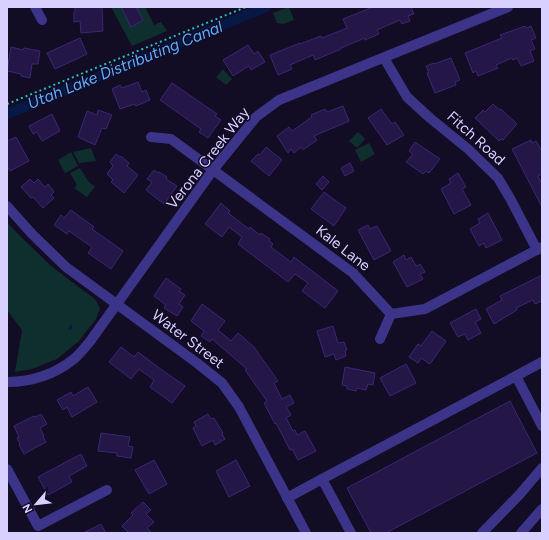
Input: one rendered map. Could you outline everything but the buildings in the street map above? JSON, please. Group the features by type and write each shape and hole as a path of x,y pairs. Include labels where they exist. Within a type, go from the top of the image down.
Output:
{"street":[{"path":"35,7 42,20"},
{"name":"Verona Creek Way","path":"7,382 31,380 54,372 75,358 91,340 117,305 213,170 256,117 280,100 508,7"},
{"name":"Fitch Road","path":"384,58 407,97 468,149 498,178 539,248"},
{"name":"Kale Lane","path":"151,137 171,139 353,273 391,314"},
{"name":"Water Street","path":"7,206 32,234 66,267 222,383 239,407 306,533"},
{"path":"380,339 391,314 425,309 539,248"},
{"path":"287,498 542,362"},
{"path":"516,376 542,426"},
{"path":"482,533 520,494 542,468"},
{"path":"7,469 38,526 108,490"},
{"path":"322,479 351,533"},
{"path":"521,533 542,509"}],"path":[{"path":"7,104 246,7"}],"green space":[{"path":"111,7 145,7 154,25 161,22 167,31 132,46"},
{"path":"289,7 294,20 283,24 277,23 273,13"},
{"path":"223,69 232,79 226,85 216,77"},
{"path":"358,132 365,139 357,148 349,141"},
{"path":"369,143 375,154 361,162 355,150"},
{"path":"91,148 96,161 79,163 73,152"},
{"path":"71,152 78,166 65,173 58,160"},
{"path":"80,168 88,181 95,187 87,197 74,188 77,185 70,173"},
{"path":"7,222 51,266 96,300 100,309 96,319 79,341 57,359 32,369 15,372 22,330 7,310"}],"waterway":[{"name":"Utah Lake Distributing Canal","path":"7,114 266,7"}]}
